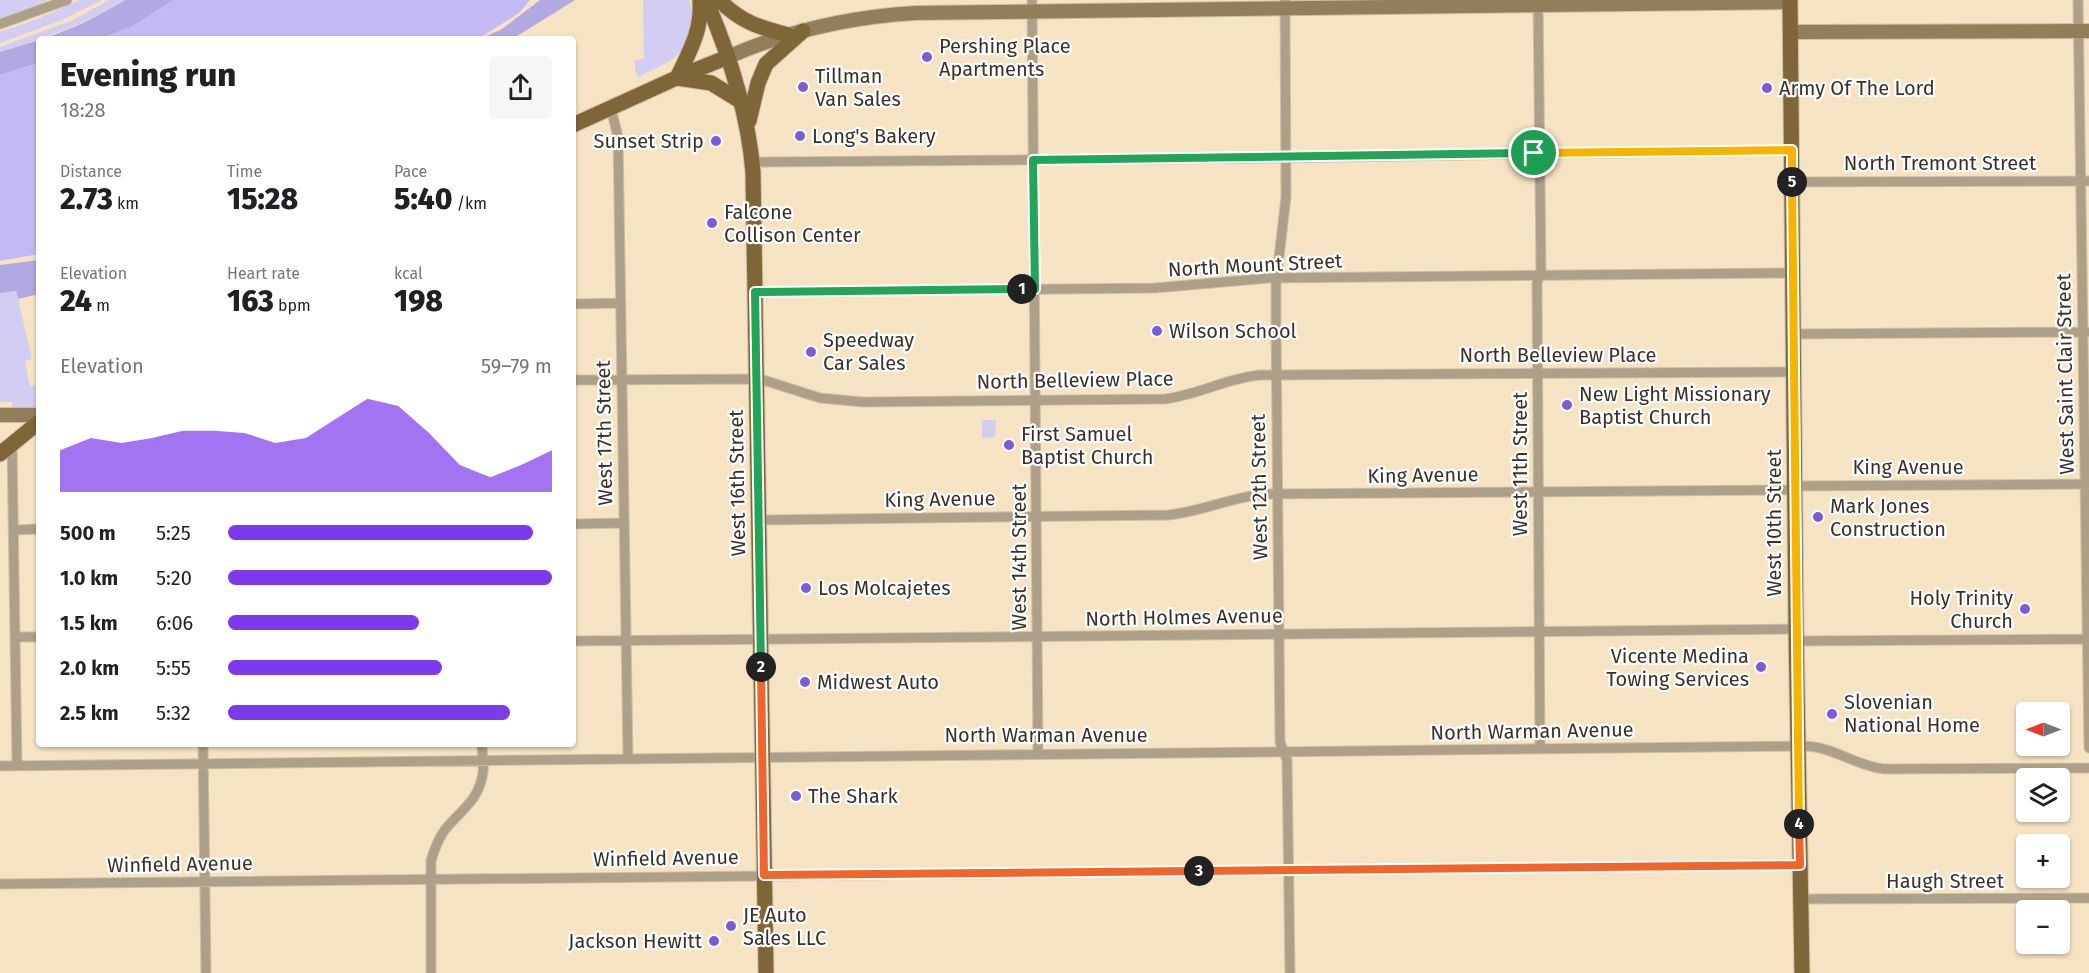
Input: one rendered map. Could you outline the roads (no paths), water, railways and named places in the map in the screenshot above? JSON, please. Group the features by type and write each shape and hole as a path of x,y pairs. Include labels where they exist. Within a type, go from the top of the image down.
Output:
{"main road":[{"path":"676,78 698,33 700,0"},
{"name":"West 16th Street","path":"706,0 742,102 748,127 752,162 766,973"},
{"path":"719,0 734,15 745,21 796,33"},
{"name":"West 10th Street","path":"1790,1 1796,635 1802,973"},
{"path":"748,127 758,83 766,64 796,33"},
{"path":"576,124 728,57"},
{"path":"676,78 711,83 742,102"},
{"path":"0,454 36,424"}],"street":[{"path":"0,24 67,0"},
{"name":"West Saint Clair Street","path":"2078,0 2084,31 2089,748"},
{"path":"728,57 768,40 904,7 1790,1"},
{"name":"West 11th Street","path":"1538,2 1540,748"},
{"name":"West 12th Street","path":"1285,4 1287,197 1276,278 1276,375 1280,742 1287,760 1290,973"},
{"name":"West 14th Street","path":"1032,6 1038,753"},
{"path":"1791,32 2084,31"},
{"name":"West 17th Street","path":"611,108 618,137 628,758"},
{"path":"752,162 1792,150"},
{"name":"North Tremont Street","path":"1792,182 2085,181"},
{"name":"North Mount Street","path":"755,292 1172,288 1276,278 1793,273"},
{"path":"576,304 621,303"},
{"path":"1793,334 2086,332"},
{"name":"North Belleview Place","path":"576,380 756,379 767,380 820,398 847,402 1165,399 1193,394 1243,377 1276,375 1794,372"},
{"path":"0,415 36,415"},
{"path":"12,444 17,765"},
{"name":"King Avenue","path":"759,520 1172,514 1198,510 1240,498 1278,494 1786,490 1795,487 2087,484"},
{"path":"576,524 624,523"},
{"path":"14,530 36,529"},
{"name":"North Holmes Avenue","path":"576,641 1539,632 2088,639"},
{"path":"16,637 36,637"},
{"name":"North Warman Avenue","path":"0,766 1798,746 1826,748 1866,765 1884,769 2089,768"},
{"path":"203,747 206,973"},
{"path":"431,973 431,861 443,832 466,809 477,793 483,774 482,747"},
{"name":"Winfield Avenue","path":"0,884 1800,865"},
{"name":"Haugh Street","path":"1801,899 2089,898"}],"place":[{"name":"Pershing Place Apartments","path":"927,57"},
{"name":"Tillman Van Sales","path":"803,87"},
{"name":"Army Of The Lord","path":"1767,88"},
{"name":"Long's Bakery","path":"800,136"},
{"name":"Sunset Strip","path":"716,141"},
{"name":"Falcone Collison Center","path":"712,223"},
{"name":"Wilson School","path":"1157,331"},
{"name":"Speedway Car Sales","path":"811,352"},
{"name":"New Light Missionary Baptist Church","path":"1567,405"},
{"name":"First Samuel Baptist Church","path":"1009,445"},
{"name":"Mark Jones Construction","path":"1818,517"},
{"name":"Los Molcajetes","path":"806,588"},
{"name":"Holy Trinity Church","path":"2025,609"},
{"name":"Vicente Medina Towing Services","path":"1761,667"},
{"name":"Midwest Auto","path":"805,682"},
{"name":"Slovenian National Home","path":"1832,714"},
{"name":"The Shark","path":"796,796"},
{"name":"JE Auto Sales LLC","path":"731,926"},
{"name":"Jackson Hewitt","path":"714,941"}]}
